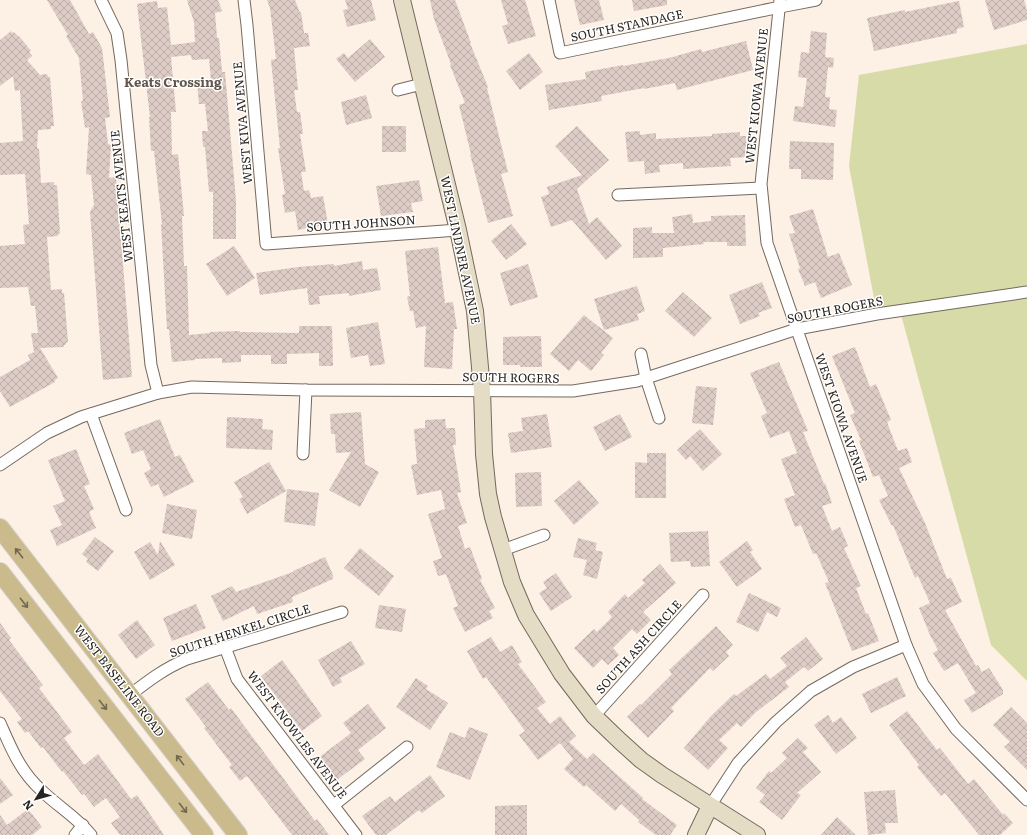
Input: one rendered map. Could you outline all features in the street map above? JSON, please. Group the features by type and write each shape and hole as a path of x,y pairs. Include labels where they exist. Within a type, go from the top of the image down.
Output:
{"main road":[{"name":"WEST BASELINE ROAD","path":"0,528 238,835"},
{"path":"0,572 204,835"}],"street":[{"name":"WEST KEATS AVENUE","path":"101,0 117,33 122,60 151,365 158,393"},
{"name":"WEST KIVA AVENUE","path":"244,0 266,244"},
{"name":"WEST LINDNER AVENUE","path":"402,0 458,230 475,311 482,390 484,454 488,494 512,582 526,615 562,674 594,716 641,760 757,835"},
{"name":"SOUTH STANDAGE","path":"549,0 560,53 780,3 816,0"},
{"name":"WEST KIOWA AVENUE","path":"780,3 761,188 767,243 906,645 923,684 956,729 1027,800"},
{"path":"398,90 422,84"},
{"path":"618,195 761,188"},
{"name":"SOUTH JOHNSON","path":"266,244 458,230"},
{"name":"SOUTH ROGERS","path":"0,465 48,433 81,417 158,393 192,387 306,390 573,391 638,381 797,329 877,314 1027,292"},
{"path":"641,354 646,378 659,418"},
{"path":"303,454 306,390"},
{"path":"91,414 126,510"},
{"path":"503,550 544,535"},
{"name":"SOUTH ASH CIRCLE","path":"594,716 703,595"},
{"name":"SOUTH HENKEL CIRCLE","path":"130,696 156,675 187,659 342,612"},
{"path":"696,835 710,806 738,763 776,722 811,691 853,667 906,645"},
{"name":"WEST KNOWLES AVENUE","path":"225,647 237,679 356,835"},
{"path":"0,723 18,763 40,790 83,825 91,835"},
{"path":"334,805 407,747"},
{"path":"75,835 83,825"}],"green space":[{"path":"1027,44 1027,681 991,645 900,311 877,314 849,166 859,75"}],"building":[{"path":"47,0 70,0 89,34 93,32 102,48 110,117 105,118 108,144 111,145 109,178 116,177 132,377 103,380 90,212 94,205 91,175 86,174 89,127 85,128 81,101 83,101 79,58 66,36 68,35"},
{"path":"187,0 218,0 222,11 215,13 222,72 225,72 236,201 236,239 213,239 213,192 209,192 202,131 208,131 205,104 199,104 197,82 211,80 209,59 192,60 191,55 171,57 176,112 171,112 172,155 178,154 184,216 182,216 184,266 187,266 189,335 210,332 240,331 299,333 299,326 332,326 333,366 319,366 319,353 287,354 287,364 271,364 271,355 241,355 241,362 222,363 222,358 172,362 169,329 167,329 162,224 154,151 151,151 150,117 137,4 157,1 158,8 167,7 171,45 195,42 194,22"},
{"path":"267,0 295,0 300,13 301,12 304,33 308,33 310,46 294,48 298,90 294,90 297,112 300,112 303,134 300,134 306,172 301,172 304,191 309,190 311,198 323,196 328,224 298,230 295,211 285,213 282,195 285,194 278,148 280,148 271,60 276,59 270,8"},
{"path":"345,0 371,0 376,20 347,27 343,10 348,9"},
{"path":"430,0 455,0 470,43 488,87 487,88 508,172 501,174 513,216 488,223 459,105 465,103 434,19"},
{"path":"501,0 525,0 536,36 508,44 502,26 508,24"},
{"path":"574,0 599,0 604,20 580,25"},
{"path":"632,0 667,0 667,5 634,11"},
{"path":"985,0 1024,0 1027,11 1027,20 994,30"},
{"path":"959,1 964,27 957,29 957,33 874,51 867,18"},
{"path":"11,31 19,36 31,51 29,52 32,56 27,60 40,75 47,74 48,77 50,77 54,126 51,126 51,129 38,130 37,148 39,149 41,183 54,182 54,185 57,185 60,234 58,234 58,236 47,237 51,290 62,289 62,293 64,293 68,342 64,345 64,347 40,348 58,378 55,382 10,407 0,391 0,377 30,360 28,355 34,352 31,333 38,333 35,306 31,306 28,287 0,288 0,246 25,244 23,225 29,224 25,174 0,175 0,143 23,141 20,90 15,91 13,76 0,86 0,40"},
{"path":"811,31 827,33 825,57 834,58 833,68 828,67 825,97 830,97 829,109 837,110 835,127 793,121 795,106 803,107 807,78 798,77 801,52 809,53"},
{"path":"370,39 385,57 355,82 336,59 344,53 348,58"},
{"path":"746,41 753,70 677,90 675,83 601,96 602,101 549,110 545,85 586,79 585,72 669,58 701,49 702,52"},
{"path":"529,53 543,72 520,90 506,71"},
{"path":"366,95 372,118 346,125 341,102"},
{"path":"382,126 406,126 406,152 382,152"},
{"path":"577,126 609,160 577,189 589,224 597,217 622,246 606,260 572,220 551,227 541,197 549,194 547,187 582,175 555,146"},
{"path":"640,131 640,135 656,133 656,139 712,136 712,134 740,132 740,136 746,136 747,157 730,158 731,166 683,169 683,163 659,165 660,172 645,174 644,161 628,162 625,132"},
{"path":"790,141 834,143 833,180 801,179 801,169 789,169"},
{"path":"419,180 423,201 411,203 413,212 381,216 376,186"},
{"path":"813,209 828,257 839,253 852,285 821,298 815,282 805,286 798,269 800,268 789,234 795,233 789,216"},
{"path":"692,214 693,223 711,221 711,216 745,215 746,246 727,246 727,242 703,242 704,244 663,248 663,257 633,258 633,228 652,227 652,233 674,233 672,217"},
{"path":"511,224 527,244 506,260 491,241"},
{"path":"234,246 255,278 227,296 206,264"},
{"path":"438,247 445,303 453,302 457,329 454,329 452,369 424,367 426,326 416,328 413,311 410,311 407,297 410,296 405,251"},
{"path":"362,261 363,270 377,268 381,290 349,296 349,293 319,296 320,304 309,305 307,288 260,295 256,273 298,267 334,264 334,266"},
{"path":"528,264 538,297 510,306 500,273"},
{"path":"762,282 772,308 758,313 760,316 740,324 729,295"},
{"path":"637,286 645,311 637,314 639,320 604,330 594,299"},
{"path":"683,292 712,318 694,337 665,311"},
{"path":"584,315 613,338 601,353 604,355 591,371 578,360 569,371 550,354"},
{"path":"378,322 385,364 370,366 368,355 351,358 346,328"},
{"path":"541,336 542,367 503,365 503,337"},
{"path":"855,347 870,387 876,384 891,420 887,422 898,451 907,448 912,462 899,468 925,523 947,579 951,578 962,602 945,610 976,666 978,665 982,672 989,668 1003,690 1003,694 972,713 964,700 976,693 958,663 944,671 933,653 938,650 919,608 930,603 918,576 915,578 893,525 892,526 879,500 888,496 879,475 873,477 859,441 861,440 850,415 855,413 832,356"},
{"path":"779,362 808,431 803,432 832,503 822,506 832,531 840,527 848,546 844,548 861,586 856,588 879,641 852,651 825,583 829,582 816,553 813,554 801,525 795,527 784,499 795,495 781,459 797,453 789,431 770,438 761,416 767,413 750,373"},
{"path":"696,386 717,388 713,425 692,423"},
{"path":"361,412 365,464 379,472 360,507 329,490 351,452 336,453 335,434 331,434 330,414"},
{"path":"547,414 552,447 511,453 508,433 523,431 521,418"},
{"path":"620,414 632,437 605,451 593,427"},
{"path":"227,417 263,419 262,429 273,430 272,450 226,448"},
{"path":"160,419 175,457 180,455 194,482 164,497 158,484 151,487 144,473 151,469 143,450 132,454 124,433"},
{"path":"445,419 446,428 455,428 456,445 453,445 461,492 457,493 467,523 458,526 465,549 470,547 482,579 480,580 495,608 489,611 493,618 465,632 453,608 458,606 446,574 438,576 433,561 442,558 428,514 445,509 441,490 417,495 411,465 417,464 414,429 425,428 425,420"},
{"path":"700,429 722,454 703,471 690,456 686,460 677,450"},
{"path":"76,449 90,484 84,486 94,509 89,512 96,528 57,546 50,530 62,525 53,506 65,501 48,460"},
{"path":"647,453 666,453 666,498 635,498 635,462 647,463"},
{"path":"269,462 286,491 247,514 239,499 243,497 234,482"},
{"path":"541,472 542,506 516,507 515,473"},
{"path":"579,480 599,503 574,525 554,501"},
{"path":"287,489 319,493 315,526 284,522"},
{"path":"167,504 197,510 192,539 162,533"},
{"path":"708,531 710,566 691,567 690,561 671,562 669,533"},
{"path":"95,537 114,551 98,571 86,562 88,559 82,554"},
{"path":"578,538 597,543 595,550 603,552 597,579 583,575 587,560 573,557"},
{"path":"160,541 175,565 150,580 134,552 150,542 158,555"},
{"path":"747,541 753,550 750,552 762,569 737,587 719,562"},
{"path":"360,548 394,576 379,596 344,568"},
{"path":"325,557 333,575 333,579 292,597 293,602 257,614 254,606 223,621 211,596 232,586 236,592 293,572"},
{"path":"660,564 676,583 643,612 651,620 637,634 632,629 613,648 619,655 608,665 602,659 593,668 574,648 594,629 597,632 612,617 608,612 625,594 628,598 645,583 642,580"},
{"path":"556,573 572,597 551,611 539,593 547,588 543,582"},
{"path":"749,593 781,608 777,617 767,612 758,632 736,622"},
{"path":"196,604 206,628 172,641 163,618"},
{"path":"379,605 406,609 402,632 375,628"},
{"path":"137,620 155,645 136,659 118,635"},
{"path":"0,623 11,638 9,640 43,685 39,688 72,732 64,738 84,765 98,754 131,799 137,795 164,835 120,835 111,823 120,817 106,798 94,807 84,794 82,795 63,771 62,772 43,747 41,748 28,731 25,733 17,722 22,719 0,691"},
{"path":"716,626 733,645 726,652 729,656 713,671 710,668 671,708 674,711 648,738 627,717 672,674 669,670"},
{"path":"491,637 500,652 512,645 522,662 518,664 546,702 537,708 550,724 560,716 576,736 569,742 587,759 593,753 643,798 642,799 677,825 670,835 656,835 638,822 639,820 621,804 615,811 586,785 584,787 564,769 573,759 560,743 538,760 519,735 525,731 486,677 483,679 467,651"},
{"path":"806,637 823,659 808,671 804,667 785,682 789,687 756,712 741,727 737,723 719,740 728,748 708,770 684,748 711,716 734,694 736,696 766,674 770,679 787,666 780,658"},
{"path":"351,641 365,664 340,678 342,682 333,687 318,660"},
{"path":"282,660 322,716 302,731 261,676"},
{"path":"897,677 906,696 871,713 862,694"},
{"path":"416,678 428,686 426,689 448,703 430,730 396,707"},
{"path":"208,682 229,710 231,708 315,821 317,819 329,835 292,835 247,776 240,781 229,767 232,765 204,728 206,727 185,699"},
{"path":"368,704 386,728 358,750 365,759 334,782 317,759 351,733 343,723"},
{"path":"1011,707 1027,723 1027,770 1004,747 1010,742 993,725"},
{"path":"907,711 937,750 940,748 968,784 974,779 1003,815 1004,813 1013,823 1000,835 979,835 945,793 941,796 917,767 919,765 889,725"},
{"path":"828,715 833,723 841,717 857,738 836,754 814,725"},
{"path":"469,727 488,734 470,780 436,767 450,732 465,738"},
{"path":"798,738 808,748 803,752 821,772 797,793 801,795 782,820 759,802 765,795 756,788 769,771 771,773 787,758 782,753"},
{"path":"430,775 445,796 422,813 419,810 386,835 376,835 362,816 390,796 395,802"},
{"path":"0,778 13,795 0,804"},
{"path":"895,790 898,823 885,823 886,833 868,835 864,792"},
{"path":"527,805 527,835 495,835 495,806"},
{"path":"28,809 42,827 32,835 0,835 0,815 7,825"},
{"path":"837,817 856,835 821,835"}],"district":[{"name":"Keats Crossing","path":"173,82"}]}
